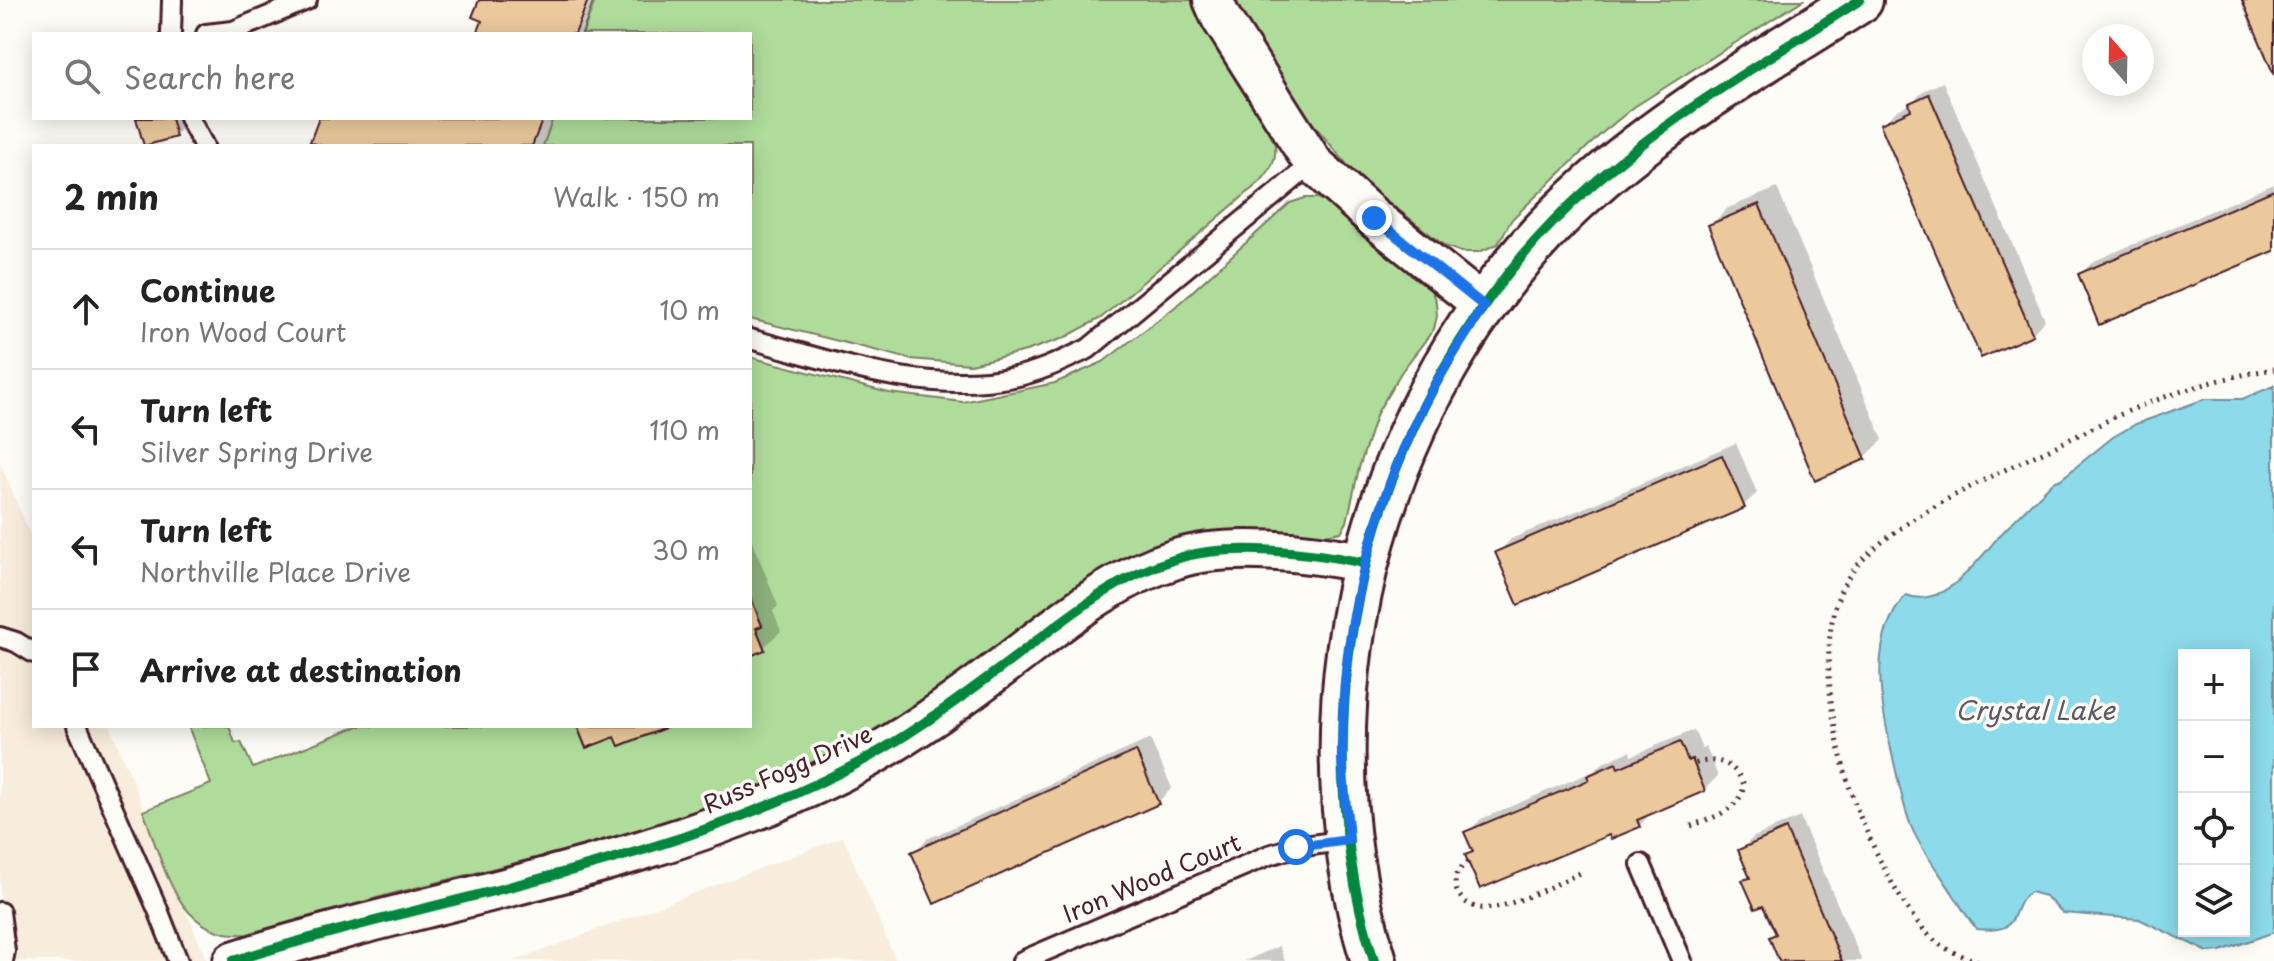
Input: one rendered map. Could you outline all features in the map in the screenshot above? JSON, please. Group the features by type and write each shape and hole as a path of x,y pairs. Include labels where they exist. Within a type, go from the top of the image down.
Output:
{"street":[{"path":"1213,0 1221,18 1313,163 1374,218 1484,306"},
{"path":"1374,961 1359,903 1349,840 1342,753 1343,702 1348,651 1365,563 1384,499 1414,426 1447,363 1484,306 1517,262 1589,187 1699,103 1860,0"},
{"name":"Russ Fogg Drive","path":"233,961 613,859 706,830 770,805 839,773 908,734 1088,602 1117,582 1147,568 1180,557 1220,552 1302,553 1365,563"}],"lane":[{"path":"171,32 172,0"},
{"path":"224,32 307,0"},
{"path":"190,120 203,144"},
{"path":"752,340 896,378 938,383 979,382 1028,373 1088,349 1313,163"},
{"path":"0,637 32,652"},
{"path":"78,728 178,961"},
{"name":"Iron Wood Court","path":"1022,961 1269,855 1296,847 1349,840"},
{"path":"1641,864 1682,961"},
{"path":"0,912 5,951 3,961"}],"path":[{"path":"1978,961 1942,946 1921,924 1891,880 1853,800 1835,730 1830,665 1834,612 1845,582 1881,543 1972,485 2144,404 2198,386 2274,369"},
{"path":"1691,826 1729,810 1738,802 1744,785 1734,768 1725,762 1694,764"},
{"path":"1468,862 1459,870 1454,887 1467,903 1482,908 1501,906 1585,871"}],"shaded area":[{"path":"0,462 32,539 32,728 111,728 207,961 0,961"},
{"path":"843,837 896,961 514,961"}],"green space":[{"path":"594,0 1192,0 1222,59 1267,125 1274,141 1275,158 1261,181 1101,318 1064,338 970,364 910,359 752,320 752,144 544,144 552,120 752,120 752,32 583,32"},
{"path":"1234,0 1803,0 1634,107 1601,134 1512,219 1498,244 1479,252 1461,252 1445,246 1348,166 1287,92"},
{"path":"1318,198 1329,203 1422,281 1431,290 1436,302 1434,329 1402,371 1377,413 1359,468 1347,522 1341,532 1308,538 1227,535 980,661 902,715 848,745 776,780 639,832 391,894 247,934 223,933 204,925 188,911 176,894 143,811 211,784 189,728 230,728 235,743 241,742 253,768 353,728 578,728 586,748 615,737 620,746 665,728 752,728 752,647 756,628 762,625 752,601 752,358 889,393 963,402 1055,383 1103,362 1175,307 1290,203"}],"water":[{"name":"Crystal Lake","path":"2274,386 2274,932 2221,951 2208,952 2139,919 2063,913 2045,896 2030,892 2023,898 2009,924 1992,930 1977,929 1920,844 1903,799 1881,693 1882,651 1894,613 1906,595 1921,598 1935,595 1961,578 2053,482 2113,437 2136,424 2205,399 2242,399"}],"building":[{"path":"479,0 588,0 576,32 478,32 482,21 472,17"},
{"path":"2242,0 2274,0 2274,75"},
{"path":"1929,94 2033,335 1981,358 1880,124 1911,110 1909,103"},
{"path":"137,120 172,120 176,137 143,144"},
{"path":"318,120 542,120 533,144 310,142"},
{"path":"2274,190 2274,251 2099,325 2078,274"},
{"path":"1759,204 1866,459 1815,481 1708,225"},
{"path":"1722,455 1745,508 1518,605 1495,552"},
{"path":"752,601 762,626 756,628 765,650 752,655"},
{"path":"578,728 665,728 619,746 615,737 586,748"},
{"path":"1680,742 1688,761 1692,759 1705,791 1637,820 1640,827 1611,839 1609,835 1480,889 1465,855 1473,852 1464,832 1589,780 1587,776 1616,763 1618,768"},
{"path":"1136,751 1159,804 934,904 911,852"},
{"path":"1786,829 1842,961 1779,961 1769,937 1776,934 1763,906 1755,909 1742,880 1750,878 1738,850"}],"cycle path":[{"path":"1374,961 1351,858 1343,752 1350,646 1372,542 1407,442 1456,348 1517,262 1591,186 1687,111 1860,0"},
{"path":"233,961 309,938 617,858 767,806 885,748 951,705 1090,601 1153,567 1197,554 1245,550 1296,552 1365,563"}],"route":[{"path":"1296,847 1349,840 1342,753 1343,702 1348,651 1365,563 1384,499 1414,426 1447,363 1484,306 1374,218"}]}
